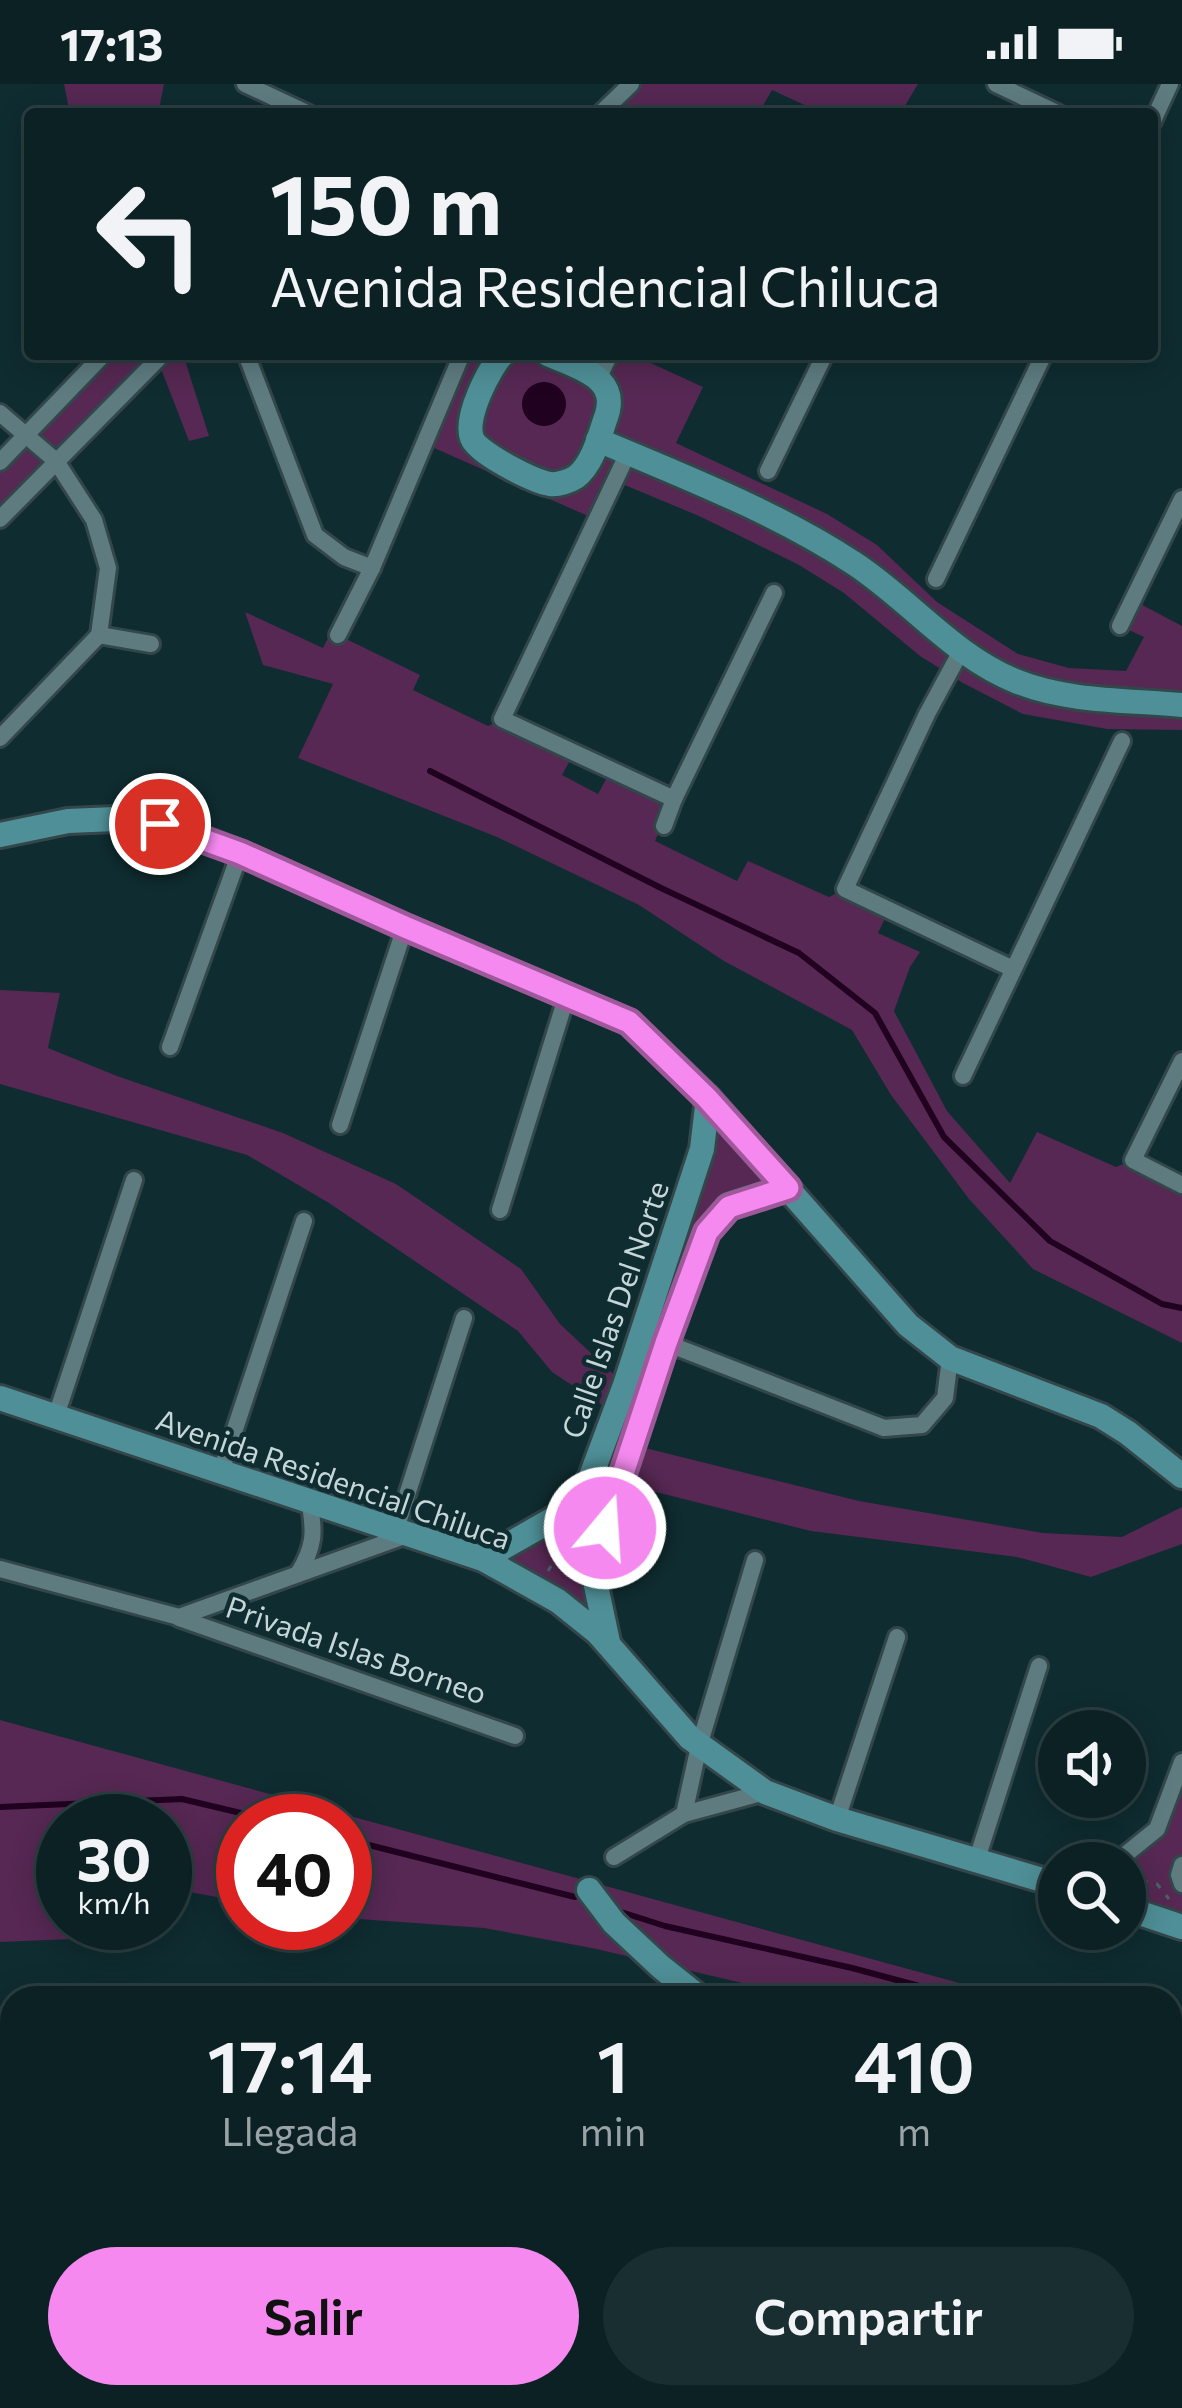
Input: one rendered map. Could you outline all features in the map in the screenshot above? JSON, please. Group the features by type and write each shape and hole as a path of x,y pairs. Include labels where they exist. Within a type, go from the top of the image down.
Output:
{"street":[{"path":"244,84 262,105"},
{"path":"606,108 631,84"},
{"path":"996,84 1046,108"},
{"path":"0,462 98,360"},
{"path":"0,519 157,360"},
{"path":"248,360 315,535 344,556 372,568"},
{"path":"338,635 372,568 458,360"},
{"path":"768,471 822,360"},
{"path":"936,579 1041,360"},
{"path":"496,363 470,419 472,439 485,455 550,484 572,481 584,470 598,440 609,411 604,365"},
{"path":"439,408 470,419"},
{"path":"0,413 56,461 94,520 108,568 99,635 0,738"},
{"path":"598,440 791,525 858,566 961,651 1018,682 1070,695 1182,705"},
{"path":"628,453 502,719 674,799"},
{"path":"1120,626 1182,499"},
{"path":"664,826 774,593"},
{"path":"99,635 151,644"},
{"path":"961,651 845,889 1013,969"},
{"path":"963,1076 1122,741"},
{"path":"0,835 68,821 160,824 240,853 629,1022 707,1098 908,1325 950,1358 1101,1416 1182,1476"},
{"path":"170,1047 240,853"},
{"path":"340,1125 405,927"},
{"path":"500,1210 567,995"},
{"path":"1182,1060 1133,1160 1182,1185"},
{"name":"Calle Islas Del Norte","path":"483,1559 562,1514 590,1479 702,1149 707,1098"},
{"path":"56,1417 134,1180"},
{"name":"Calle Islas Del Norte","path":"608,1644 592,1567 707,1232 729,1207 788,1188"},
{"path":"221,1471 304,1221"},
{"path":"403,1531 464,1318"},
{"path":"666,1343 884,1428 922,1425 945,1398 950,1358"},
{"name":"Avenida Residencial Chiluca","path":"0,1398 483,1559 558,1601 598,1633 700,1746 765,1792 837,1819 1038,1879"},
{"name":"Privada Islas Borneo","path":"298,1574 311,1552 314,1526 309,1500"},
{"name":"Privada Islas Borneo","path":"178,1617 403,1531"},
{"path":"684,1814 755,1559"},
{"name":"Privada Islas Borneo","path":"0,1569 178,1617 515,1736"},
{"path":"837,1819 897,1637"},
{"path":"976,1862 1039,1666"},
{"path":"1141,1842 1157,1829 1182,1762"},
{"path":"614,1857 684,1814 765,1792"},
{"path":"1182,1864 1182,1884"},
{"path":"589,1890 614,1923 685,1986"},
{"path":"1146,1915 1182,1927"}],"path":[{"path":"537,1590 557,1556 538,1527"},
{"path":"1146,1882 1157,1884 1169,1900"}],"shaded area":[{"path":"64,84 164,84 159,108 69,108"},
{"path":"633,84 918,84 904,108 811,108 772,90 762,108 608,108"},
{"path":"100,360 185,360 209,436 189,441 158,361 0,519 0,462"},
{"path":"460,360 644,360 703,387 676,443 827,514 877,545 937,602 1018,654 1069,668 1126,671 1144,637 1120,626 1133,600 1182,626 1182,730 1107,729 1023,714 920,656 844,593 799,565 699,516 615,481 597,520 425,444"},
{"path":"544,382 559,389 566,404 559,419 544,426 529,419 522,404 529,389"},
{"path":"245,612 323,648 331,632 338,635 420,675 413,690 488,726 501,720 574,753 562,775 598,794 611,770 673,800 655,841 737,881 748,861 829,897 845,889 889,910 878,933 920,952 894,1011 947,1111 1010,1183 1037,1132 1116,1167 1133,1160 1182,1185 1182,1343 1033,1269 969,1199 891,1095 852,1030 724,961 639,905 497,837 298,758 333,684 263,665"},
{"path":"0,990 60,993 48,1048 283,1133 396,1184 521,1269 560,1324 624,1384 708,1098 787,1188 729,1206 633,1445 859,1501 1043,1533 1122,1537 1182,1507 1182,1544 1091,1577 1017,1557 811,1531 620,1483 592,1567 609,1644 483,1559 562,1514 614,1413 552,1372 518,1331 329,1203 247,1155 0,1084"},
{"path":"0,1720 270,1794 216,1794 216,1897 192,1892 192,1794 36,1794 36,1940 0,1942"},
{"path":"1182,1762 1182,1927 1146,1915 1145,1842 1157,1829"},
{"path":"372,1822 970,1986 755,1986 484,1928 372,1920"}],"waterway":[{"path":"430,771 799,953 875,1013 944,1137 1050,1241 1162,1304 1182,1308"},
{"path":"0,1807 182,1799 216,1807"},
{"path":"372,1846 575,1897"},
{"path":"618,1911 919,1986"}],"route":[{"path":"160,824 240,853 629,1022 707,1098 788,1188 729,1207 707,1232 605,1528"}]}
